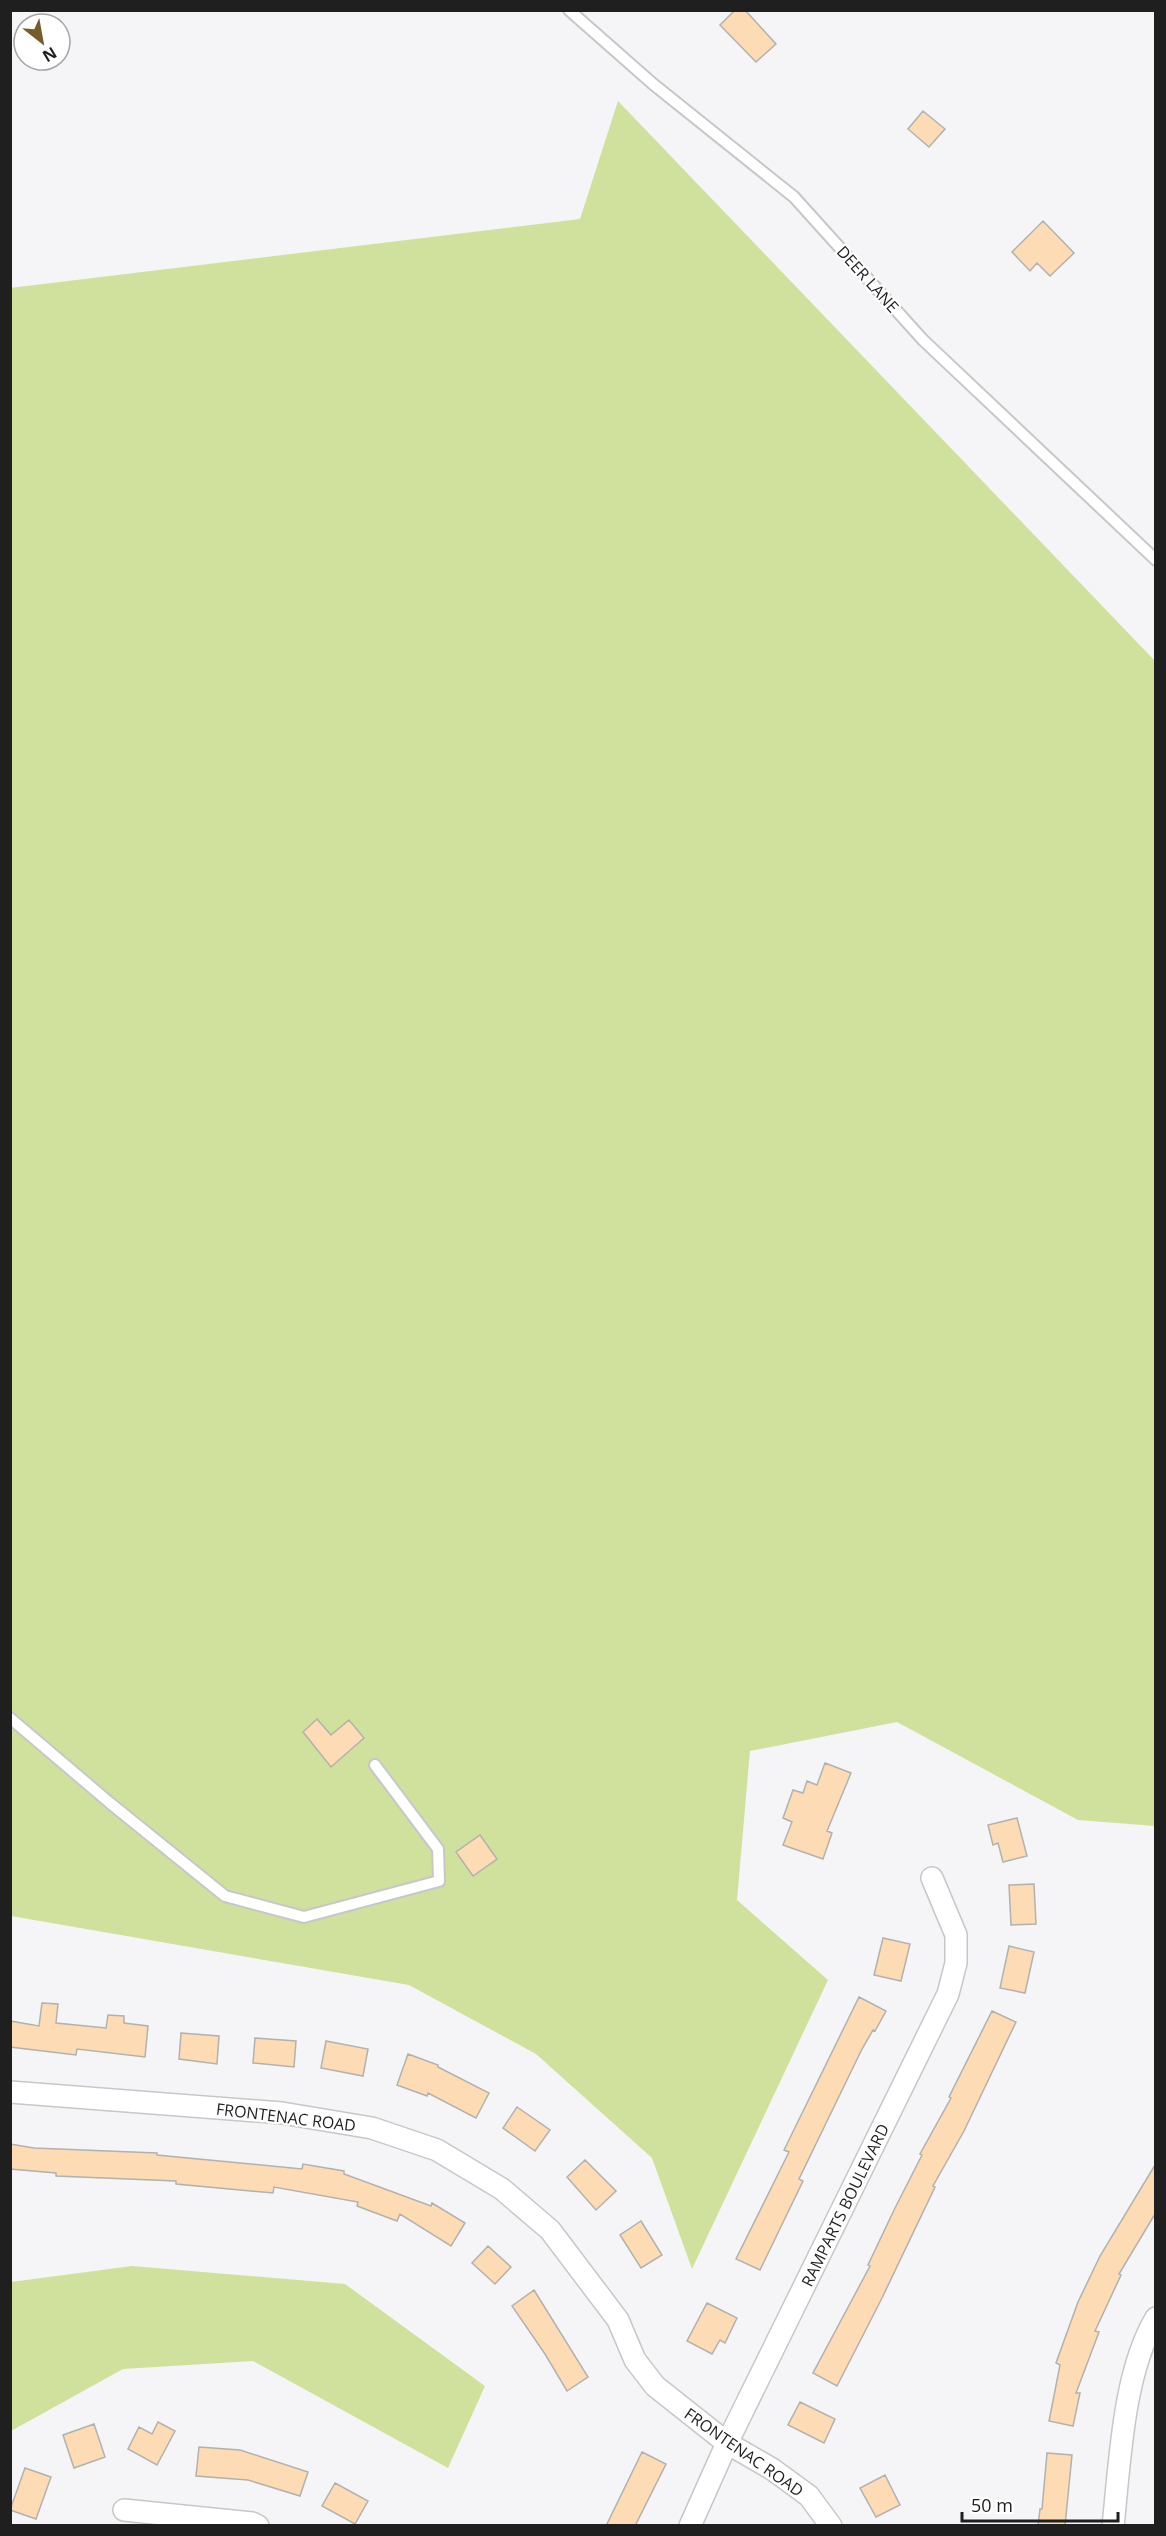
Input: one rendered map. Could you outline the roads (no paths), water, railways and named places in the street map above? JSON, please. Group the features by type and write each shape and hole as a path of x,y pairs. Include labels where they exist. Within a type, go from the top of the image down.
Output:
{"street":[{"name":"RAMPARTS BOULEVARD","path":"690,2526 727,2443 948,1994 956,1963 956,1935 932,1878"},
{"name":"FRONTENAC ROAD","path":"10,2092 282,2113 372,2128 437,2150 502,2189 550,2230 618,2320 635,2360 655,2386 727,2443 772,2469 809,2496 831,2526"},
{"path":"1113,2526 1124,2430 1135,2368 1155,2318"},
{"path":"124,2510 252,2523 258,2526"}],"lane":[{"name":"DEER LANE","path":"569,10 653,84 795,197 923,340 1155,560"},
{"path":"10,1718 225,1896 304,1917 439,1881 438,1849 375,1765"}]}
